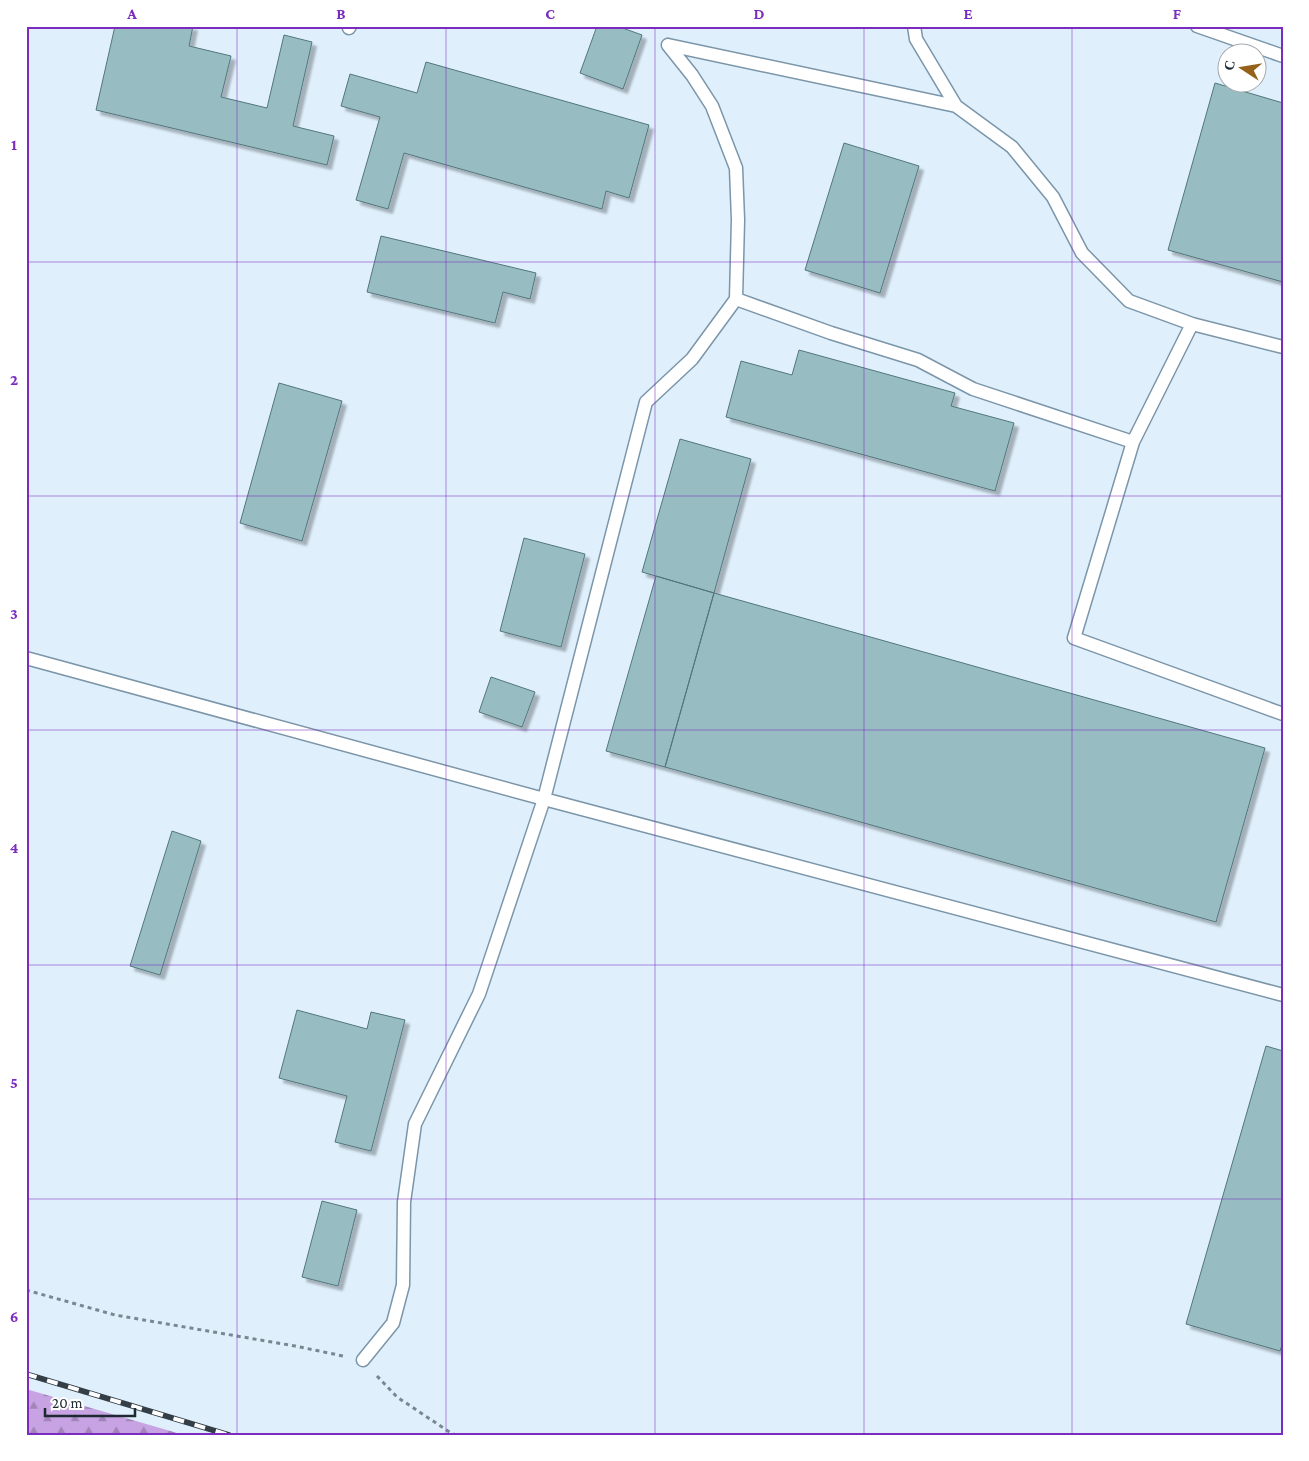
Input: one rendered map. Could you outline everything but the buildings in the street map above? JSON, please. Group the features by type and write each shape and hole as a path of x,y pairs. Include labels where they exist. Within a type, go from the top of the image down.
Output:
{"lane":[{"path":"914,26 916,38 956,106 1012,147 1053,197 1082,253 1129,301 1192,324 1283,347"},
{"path":"1197,26 1283,56"},
{"path":"363,1360 392,1323 403,1285 404,1202 415,1124 479,994 544,799 646,402 692,359 736,299 738,220 736,168 712,106 692,75 668,45 956,106"},
{"path":"736,299 831,333 918,360 973,389 1133,442"},
{"path":"1192,324 1133,442 1074,638 1283,714"},
{"path":"26,658 544,799 1283,995"}],"path":[{"path":"26,1290 115,1315 295,1346 363,1360 397,1397 456,1435"}],"green space":[{"path":"26,1389 184,1435 26,1435"}],"railway":[{"path":"26,1374 229,1435"}]}
